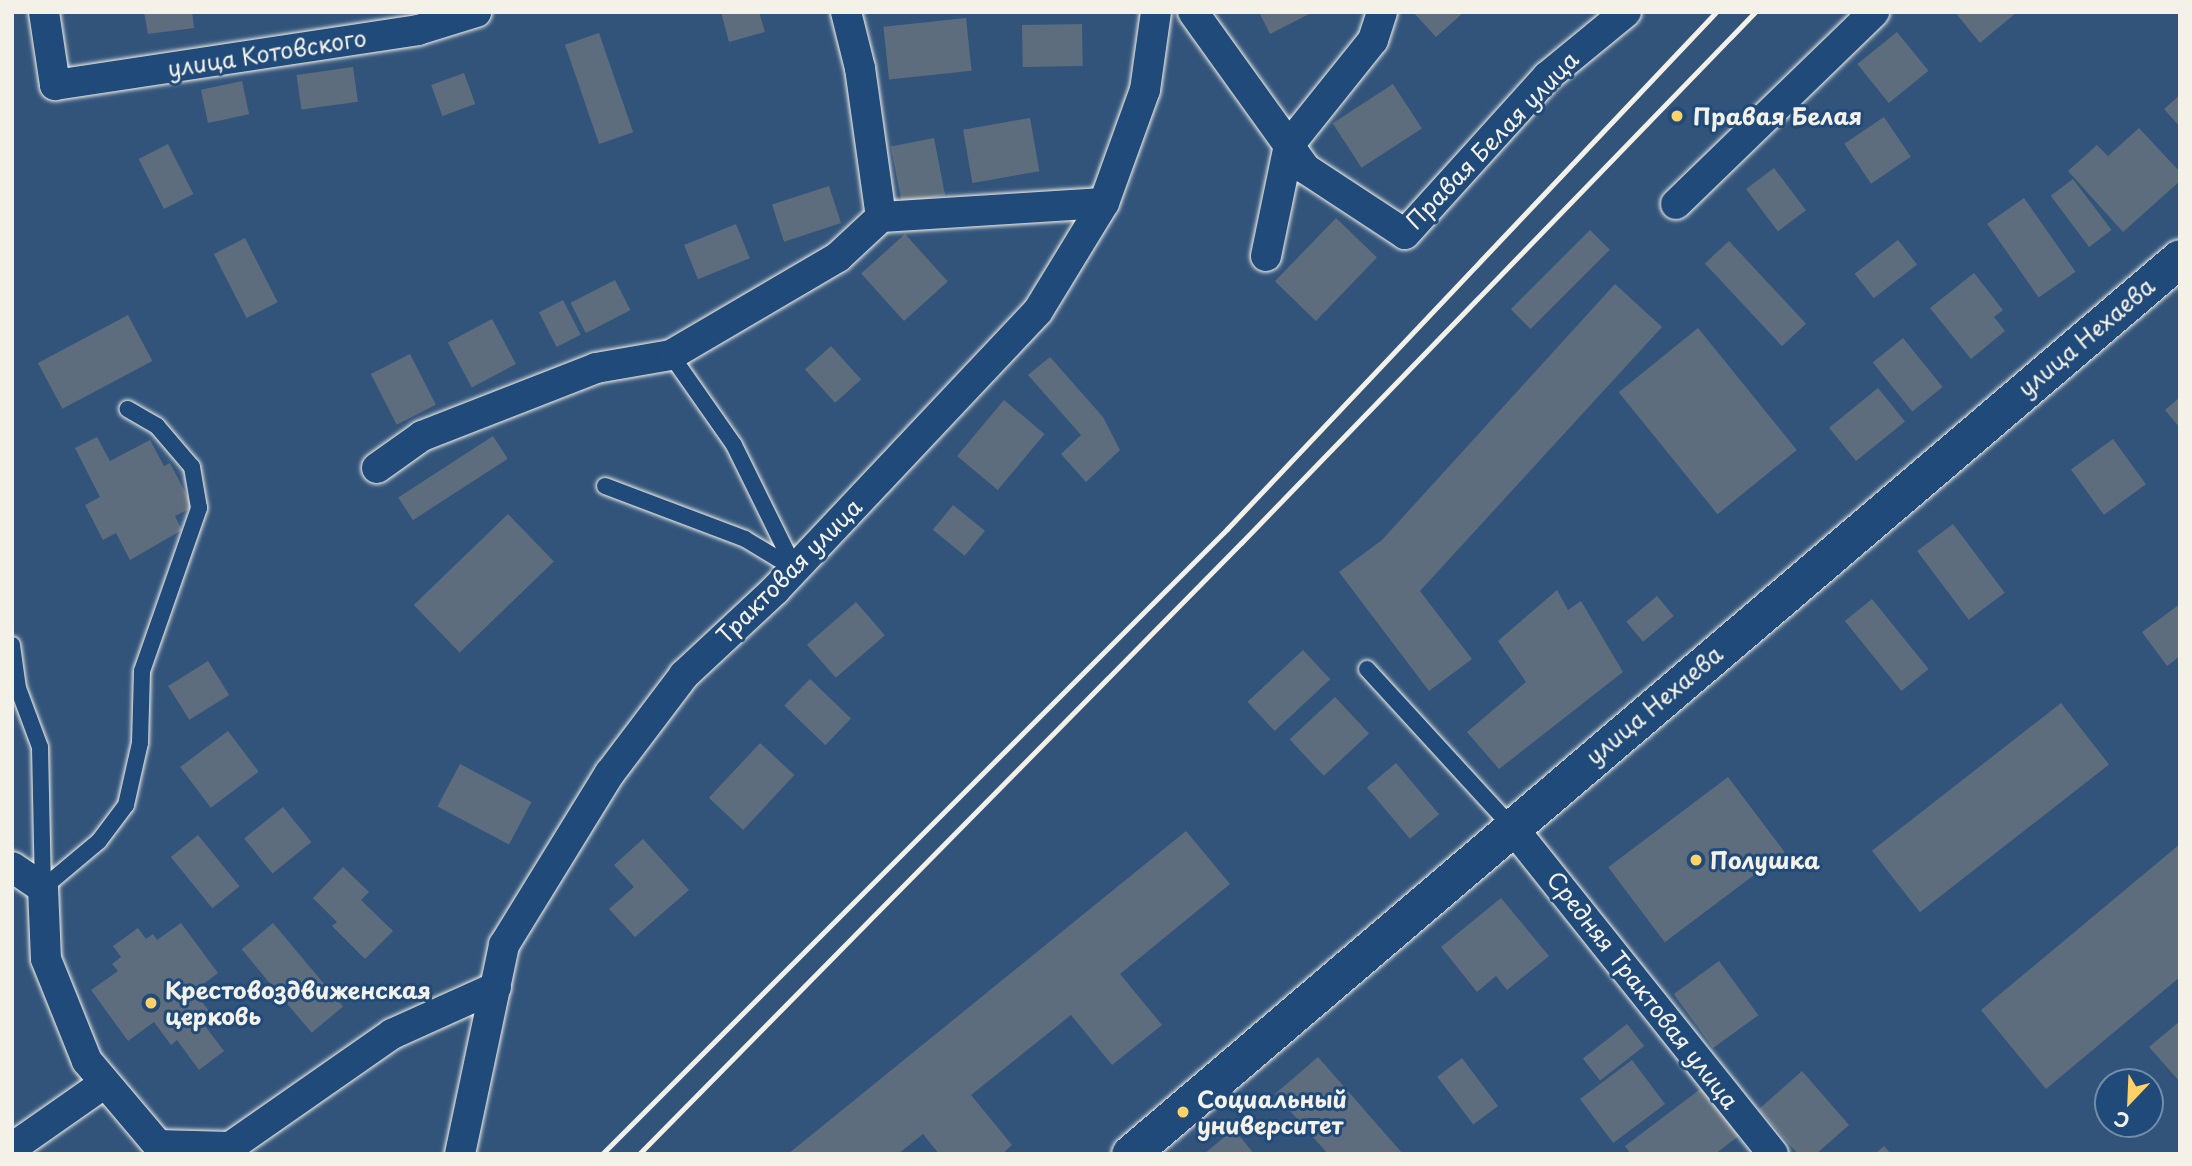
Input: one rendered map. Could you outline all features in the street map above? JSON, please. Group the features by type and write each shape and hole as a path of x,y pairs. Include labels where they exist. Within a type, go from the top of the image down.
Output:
{"street":[{"name":"улица Котовского","path":"44,12 55,85 476,12"},
{"path":"846,12 860,68 881,217"},
{"name":"Трактовая улица","path":"460,1154 505,945 610,773 684,675 795,569 1038,311 1104,203 1145,90 1156,12"},
{"name":"Правая Белая улица","path":"1193,12 1306,169 1405,234 1548,76 1626,12"},
{"path":"1266,256 1289,145 1373,40 1382,12"},
{"path":"1676,204 1874,12"},
{"path":"377,468 422,436 596,368 671,355 838,257 881,217 1104,203"},
{"name":"улица Нехаева","path":"1130,1154 2180,258"},
{"name":"Средняя Трактовая улица","path":"1512,827 1773,1154"},
{"path":"12,867 43,888 46,959 87,1060 158,1145 230,1147 391,1034 496,987"},
{"path":"12,1148 104,1083"}],"lane":[{"path":"671,355 734,445 795,569"},
{"path":"43,888 99,841 125,805 140,743 142,671 199,508 191,467 157,426 128,409"},
{"path":"605,486 745,539 795,569"},
{"path":"12,645 18,688 40,747 43,888"},
{"path":"1367,669 1512,827"}],"building":[{"path":"144,12 192,12 194,28 148,34"},
{"path":"721,12 759,12 765,32 729,42"},
{"path":"1259,12 1313,12 1270,34"},
{"path":"1413,12 1464,12 1436,37"},
{"path":"1955,12 2017,12 1980,43"},
{"path":"966,18 972,71 889,79 883,27"},
{"path":"1082,24 1083,66 1023,67 1022,25"},
{"path":"1897,32 1928,71 1889,103 1857,64"},
{"path":"599,33 633,132 599,144 565,45"},
{"path":"353,67 358,102 301,110 297,75"},
{"path":"464,73 475,104 442,116 431,85"},
{"path":"242,81 249,114 208,123 201,90"},
{"path":"1393,84 1422,128 1361,168 1333,123"},
{"path":"2180,95 2180,127 2164,109"},
{"path":"1884,117 1911,157 1871,184 1844,144"},
{"path":"1030,118 1039,171 972,183 963,130"},
{"path":"2139,128 2180,172 2180,181 2123,232 2068,171 2097,145 2108,156"},
{"path":"934,138 945,195 902,203 891,146"},
{"path":"168,144 193,194 164,209 139,159"},
{"path":"1774,168 1806,210 1778,231 1746,189"},
{"path":"2073,179 2112,230 2089,247 2051,196"},
{"path":"829,186 841,223 784,242 772,205"},
{"path":"2024,198 2076,272 2039,298 1987,224"},
{"path":"1336,218 1377,258 1316,321 1275,281"},
{"path":"736,224 750,258 698,279 684,245"},
{"path":"1590,230 1610,250 1531,329 1511,309"},
{"path":"905,234 948,282 904,321 861,273"},
{"path":"245,238 278,302 247,318 214,254"},
{"path":"1898,240 1917,264 1874,298 1855,274"},
{"path":"1729,241 1806,324 1782,346 1705,264"},
{"path":"1974,273 2003,310 1994,317 2005,331 1971,359 1930,308"},
{"path":"615,280 630,310 586,333 570,303"},
{"path":"1615,284 1662,327 1420,591 1472,659 1429,691 1339,572 1382,540"},
{"path":"563,300 581,335 557,347 539,312"},
{"path":"128,315 152,361 62,409 38,363"},
{"path":"492,319 516,364 472,388 448,342"},
{"path":"1698,328 1797,450 1718,514 1619,392"},
{"path":"1903,338 1943,387 1912,412 1873,363"},
{"path":"831,346 861,379 835,403 805,369"},
{"path":"410,354 436,405 397,425 371,374"},
{"path":"1050,357 1103,417 1120,450 1086,482 1061,454 1081,435 1028,375"},
{"path":"1878,388 1905,421 1856,461 1829,428"},
{"path":"2180,397 2180,428 2165,410"},
{"path":"1004,400 1045,434 998,490 957,456"},
{"path":"493,436 508,459 413,520 398,498"},
{"path":"97,437 110,461 150,440 164,466 170,463 193,507 175,516 182,530 130,560 116,533 103,540 85,505 100,497 75,448"},
{"path":"2113,439 2146,484 2104,515 2071,470"},
{"path":"953,505 985,531 965,556 933,530"},
{"path":"508,514 554,561 460,652 414,605"},
{"path":"1953,524 2005,593 1969,620 1917,551"},
{"path":"1557,590 1568,610 1581,601 1623,672 1499,769 1467,732 1526,682 1498,641"},
{"path":"1657,596 1674,616 1643,642 1626,622"},
{"path":"1872,599 1929,669 1901,691 1845,621"},
{"path":"856,602 885,635 836,678 807,645"},
{"path":"2180,604 2180,656 2167,666 2142,632"},
{"path":"1303,650 1330,679 1275,731 1247,702"},
{"path":"208,661 229,695 189,720 168,686"},
{"path":"810,679 851,719 825,745 784,706"},
{"path":"1335,697 1369,734 1324,776 1290,739"},
{"path":"2061,703 2109,764 1920,912 1872,851"},
{"path":"228,731 259,772 211,808 180,767"},
{"path":"760,743 794,775 743,830 709,798"},
{"path":"1396,763 1439,814 1410,839 1367,787"},
{"path":"460,764 532,802 509,844 437,806"},
{"name":"Полушка","path":"1728,777 1785,852 1665,942 1608,867"},
{"path":"283,807 311,842 272,873 244,838"},
{"path":"1186,831 1230,884 1120,974 1162,1025 1112,1065 1071,1015 971,1095 1012,1145 1002,1154 939,1154 923,1134 898,1154 788,1154"},
{"path":"198,835 240,886 212,908 171,857"},
{"path":"643,839 689,890 635,937 609,909 634,887 614,865"},
{"path":"2180,844 2180,977 2046,1089 1981,1010"},
{"path":"343,867 369,892 361,900 393,931 365,959 332,926 337,922 313,898"},
{"path":"1501,898 1549,956 1507,990 1496,976 1477,992 1441,947"},
{"name":"Крестовоздвиженская церковь","path":"181,923 218,973 194,991 212,1015 202,1022 224,1051 199,1070 177,1040 171,1045 154,1022 128,1041 91,990 118,971 112,964 121,957 113,946 138,928 146,939 153,934 157,940"},
{"path":"273,923 343,1006 312,1033 242,949"},
{"path":"1719,961 1758,1015 1713,1048 1674,994"},
{"path":"2180,1021 2180,1082 2149,1047"},
{"path":"1627,1024 1644,1046 1600,1081 1583,1058"},
{"path":"1318,1057 1403,1154 1328,1154 1275,1094"},
{"path":"1462,1058 1498,1106 1473,1125 1437,1077"},
{"path":"1632,1060 1665,1104 1613,1143 1580,1099"},
{"path":"1802,1071 1849,1125 1816,1154 1798,1154 1759,1109"},
{"path":"1707,1084 1744,1132 1715,1154 1631,1154 1625,1146"},
{"path":"1234,1129 1254,1154 1204,1154"},
{"path":"1884,1146 1891,1154 1875,1154"}],"railway":[{"path":"602,1154 1227,529 1716,12"},
{"path":"639,1154 1241,543 1755,12"}],"place":[{"name":"Правая Белая","path":"1677,116"},
{"name":"Полушка","path":"1696,860"},
{"name":"Крестовоздвиженская церковь","path":"151,1003"},
{"name":"Социальный университет","path":"1183,1112"}]}
